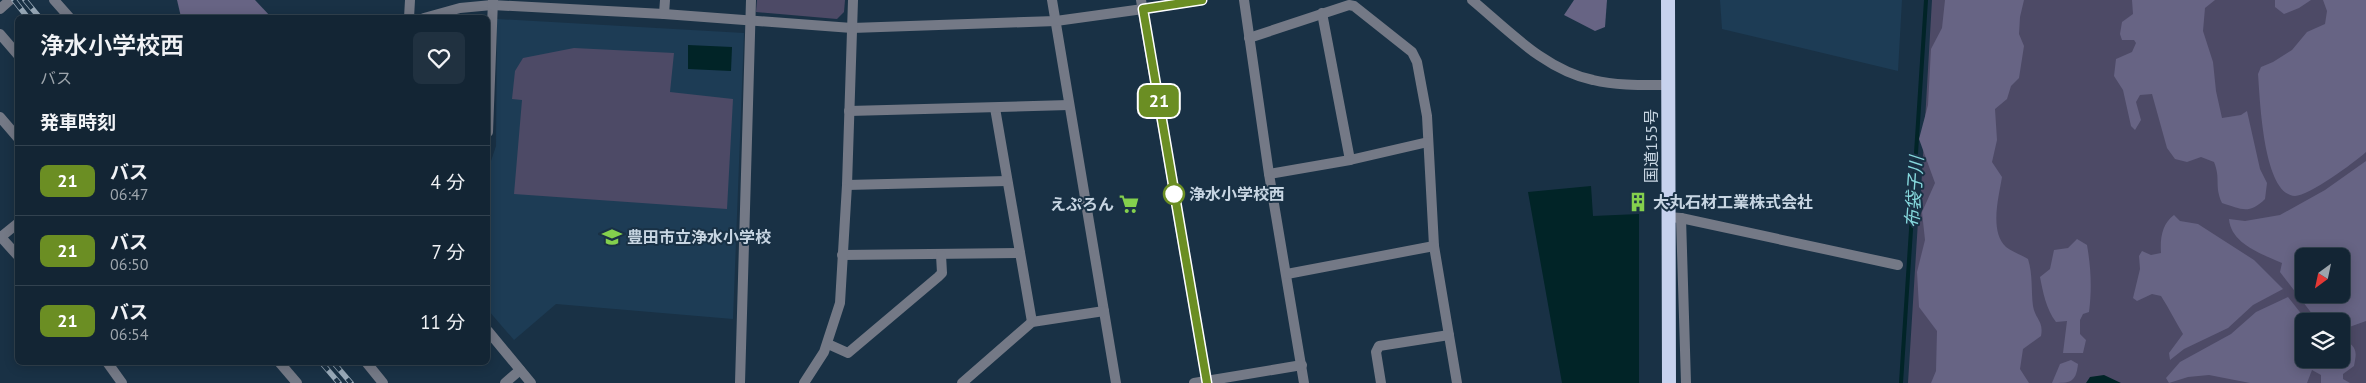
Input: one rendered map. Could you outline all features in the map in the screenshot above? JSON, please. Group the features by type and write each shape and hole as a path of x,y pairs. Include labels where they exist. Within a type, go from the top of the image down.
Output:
{"highway":[{"name":"国道155号","path":"1668,0 1669,85 1675,217 1669,383"}],"street":[{"path":"0,9 10,0"},
{"path":"54,0 67,15"},
{"path":"409,15 410,0"},
{"path":"664,0 664,14"},
{"path":"740,383 752,0"},
{"path":"809,381 828,344 840,303 847,185 853,0"},
{"path":"1052,0 1116,383"},
{"path":"435,15 492,2 578,4 664,14 852,28 1056,21 1142,4 1202,0"},
{"path":"1244,0 1269,174 1304,383"},
{"path":"1472,0 1525,45 1568,72 1591,80 1614,84 1669,85"},
{"path":"490,67 492,2"},
{"path":"1142,4 1206,382"},
{"path":"1249,38 1349,5 1354,6 1412,52 1417,62 1426,106 1434,246 1457,383"},
{"path":"1322,13 1350,160"},
{"path":"0,34 15,52"},
{"path":"849,111 1069,105"},
{"path":"995,108 1032,322"},
{"path":"0,117 15,134"},
{"path":"1269,174 1350,160 1428,142"},
{"path":"847,185 1007,181"},
{"path":"1686,383 1675,217 1898,265"},
{"path":"15,225 0,237 15,253"},
{"path":"1287,274 1434,246"},
{"path":"842,255 1020,253"},
{"path":"828,344 848,352 942,273 941,255"},
{"path":"962,383 1032,322 1104,311"},
{"path":"490,333 531,383"},
{"path":"1381,383 1376,352 1379,346 1449,335"},
{"path":"109,365 122,383"},
{"path":"282,365 297,383"},
{"path":"369,365 384,383"},
{"path":"1194,383 1302,365"},
{"path":"505,383 520,370"}],"shaded area":[{"path":"177,0 255,0 269,15 181,15"},
{"path":"757,0 845,0 844,12 837,19 756,12"},
{"path":"1574,0 1607,0 1605,27 1595,31 1564,15"},
{"path":"1720,0 1902,0 1898,71 1722,29"},
{"path":"1932,0 2366,0 2366,383 1908,383 1918,221 1923,208 1921,190"},
{"path":"1945,0 2024,0 2019,34 2024,46 2019,78 2011,86 2007,99 1995,109 1997,140 1992,162 2002,177 1996,213 1998,232 2006,247 2028,259 2033,306 2042,331 2041,336 2023,349 2020,369 2029,383 1931,383 1936,371 1937,331 1919,307 1917,272 1925,240 1922,212 1935,183 1919,139 1928,105 1931,49 1942,28"},
{"path":"2132,0 2215,0 2205,8 2203,31 2213,62 2216,91 2222,118 2241,115 2247,111 2260,169 2267,183 2265,199 2259,204 2245,209 2222,203 2218,192 2217,173 2214,162 2201,157 2187,162 2175,159 2167,148 2152,94 2140,95 2136,102 2141,120 2135,130 2131,126 2123,90 2114,76 2116,59 2132,52 2136,43 2134,40 2122,40 2120,34 2122,22 2133,14"},
{"path":"2275,0 2311,0 2299,8 2284,14 2275,7"},
{"path":"2323,0 2366,0 2366,152 2321,185 2302,195 2295,196 2284,191 2276,180 2270,163 2262,123 2258,74 2261,67 2292,50 2307,32 2325,24 2327,11"},
{"name":"豊田市立浄水小学校","path":"497,19 744,33 733,319 556,304 514,340 490,312 490,164 496,146"},
{"path":"688,45 732,47 731,71 688,69"},
{"path":"574,48 674,53 670,92 733,99 727,209 514,194 522,100 512,99 515,71 523,58"},
{"path":"2366,161 2366,321 2350,327 2350,313 2311,313 2304,303 2350,303 2350,248 2295,248 2295,292 2280,272 2282,263 2257,252 2241,242 2231,228 2229,219 2245,221 2280,215 2325,190"},
{"path":"1591,186 1593,216 1639,214 1639,383 1562,383 1528,192"},
{"path":"2174,215 2180,221 2198,224 2254,260 2283,289 2253,305 2228,328 2184,349 2170,360 2169,353 2183,334 2167,305 2161,296 2152,294 2137,301 2133,298 2140,269 2139,256 2142,251 2151,255 2161,253 2164,227"},
{"path":"2077,239 2087,245 2090,270 2091,295 2089,312 2083,314 2080,320 2080,334 2086,340 2083,353 2063,353 2067,321 2056,322 2045,300 2040,277 2050,269 2054,250 2068,248"},
{"path":"2288,297 2301,313 2295,313 2295,368 2350,368 2350,344 2355,350 2356,355 2354,366 2343,374 2343,379 2350,383 2321,383 2321,375 2312,370 2307,383 2250,383 2209,375 2188,377 2169,383 2166,378 2180,362 2231,334 2256,312"},
{"path":"2071,360 2078,364 2074,378 2068,382 2052,383 2060,364"},
{"path":"2104,375 2121,383 2086,383 2090,377"}],"waterway":[{"name":"布袋子川","path":"1901,383 1926,0"}],"railway":[{"path":"14,0 26,15"},
{"path":"25,0 38,15"},
{"path":"324,365 339,383"},
{"path":"336,365 351,383"}],"bus line":[{"name":"21","path":"1202,0 1143,9 1207,383"}],"place":[{"name":"浄水小学校西","path":"1174,194"},
{"name":"大丸石材工業株式会社","path":"1638,202"},
{"name":"えぷろん","path":"1129,204"},
{"name":"豊田市立浄水小学校","path":"612,237"}]}
